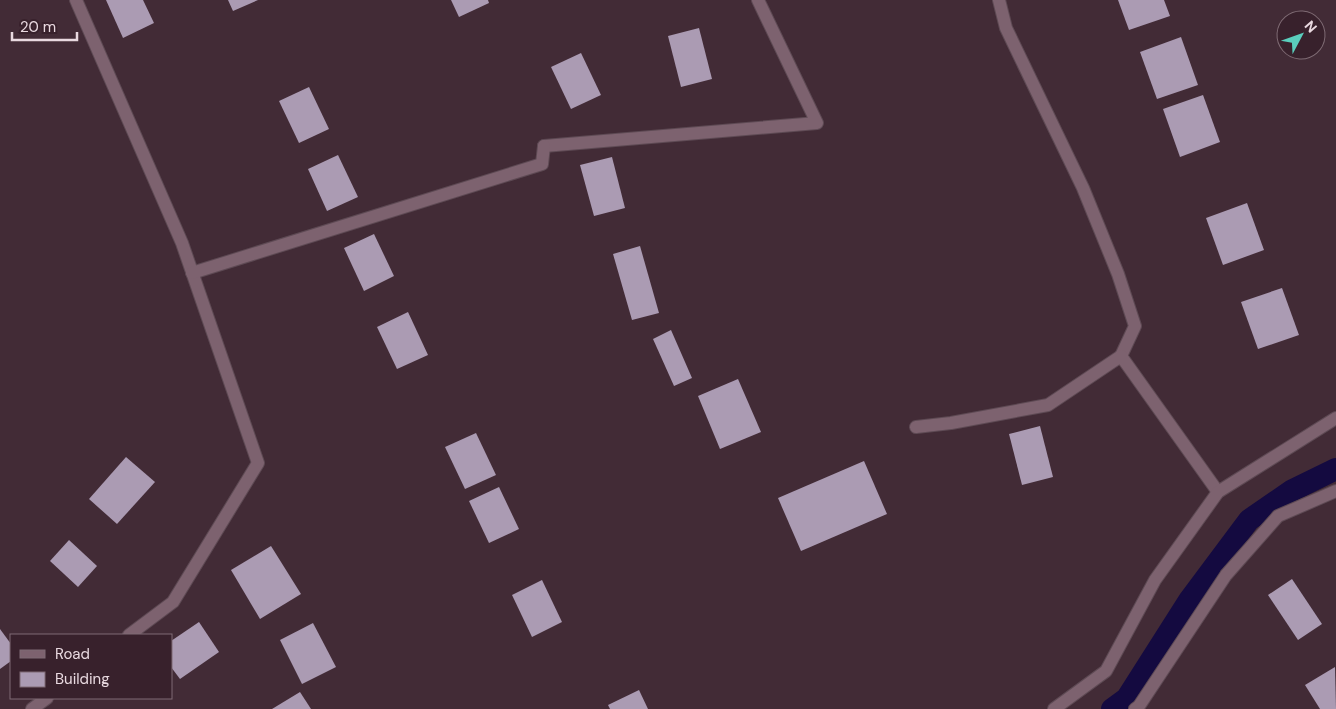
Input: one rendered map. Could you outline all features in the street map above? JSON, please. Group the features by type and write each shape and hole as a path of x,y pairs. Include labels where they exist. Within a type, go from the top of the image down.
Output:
{"street":[{"path":"76,0 182,243 258,463 173,602 130,634"},
{"path":"192,273 542,164 544,146 817,123 758,0"},
{"path":"916,427 951,423 1048,404 1121,356 1135,326 1118,274 1083,188 1006,28 999,0"},
{"path":"1121,356 1218,492"},
{"path":"1054,709 1106,671 1155,580 1218,492 1336,418"},
{"path":"1135,709 1140,706 1226,575 1278,516 1336,491"},
{"path":"32,709 46,699"}],"building":[{"path":"106,0 143,0 154,23 123,38"},
{"path":"228,0 258,0 233,11"},
{"path":"451,0 488,0 489,3 459,17"},
{"path":"1118,0 1164,0 1170,16 1129,30"},
{"path":"699,28 712,79 681,87 668,36"},
{"path":"1181,37 1198,85 1157,99 1140,52"},
{"path":"581,53 601,95 571,109 551,67"},
{"path":"309,87 329,129 299,143 279,101"},
{"path":"1203,95 1220,142 1180,157 1163,109"},
{"path":"338,155 358,197 327,211 308,169"},
{"path":"612,157 625,208 594,216 580,165"},
{"path":"1247,203 1264,250 1223,265 1206,218"},
{"path":"374,234 394,276 364,291 344,248"},
{"path":"640,246 659,313 632,320 613,254"},
{"path":"1282,288 1299,335 1258,349 1241,302"},
{"path":"408,312 428,355 397,369 377,327"},
{"path":"671,330 692,378 674,386 653,339"},
{"path":"738,379 761,432 720,449 698,396"},
{"path":"1040,426 1053,477 1022,485 1009,434"},
{"path":"476,433 496,475 465,489 445,447"},
{"path":"126,457 155,482 117,524 89,499"},
{"path":"864,461 887,514 801,551 778,498"},
{"path":"499,487 519,529 489,543 469,501"},
{"path":"69,540 97,566 78,587 50,561"},
{"path":"271,546 301,594 260,619 231,570"},
{"path":"1292,579 1322,624 1298,640 1268,595"},
{"path":"542,580 562,622 532,637 512,595"},
{"path":"199,622 219,652 180,679 172,668 172,640"},
{"path":"313,623 336,667 302,684 280,640"},
{"path":"0,629 10,643 10,662 0,669"},
{"path":"1335,667 1336,709 1320,709 1305,685"},
{"path":"639,690 648,709 610,709 608,705"},
{"path":"300,692 311,709 272,709"}],"waterway":[{"path":"1112,709 1127,698 1190,599 1249,520 1291,491 1336,469"}]}
